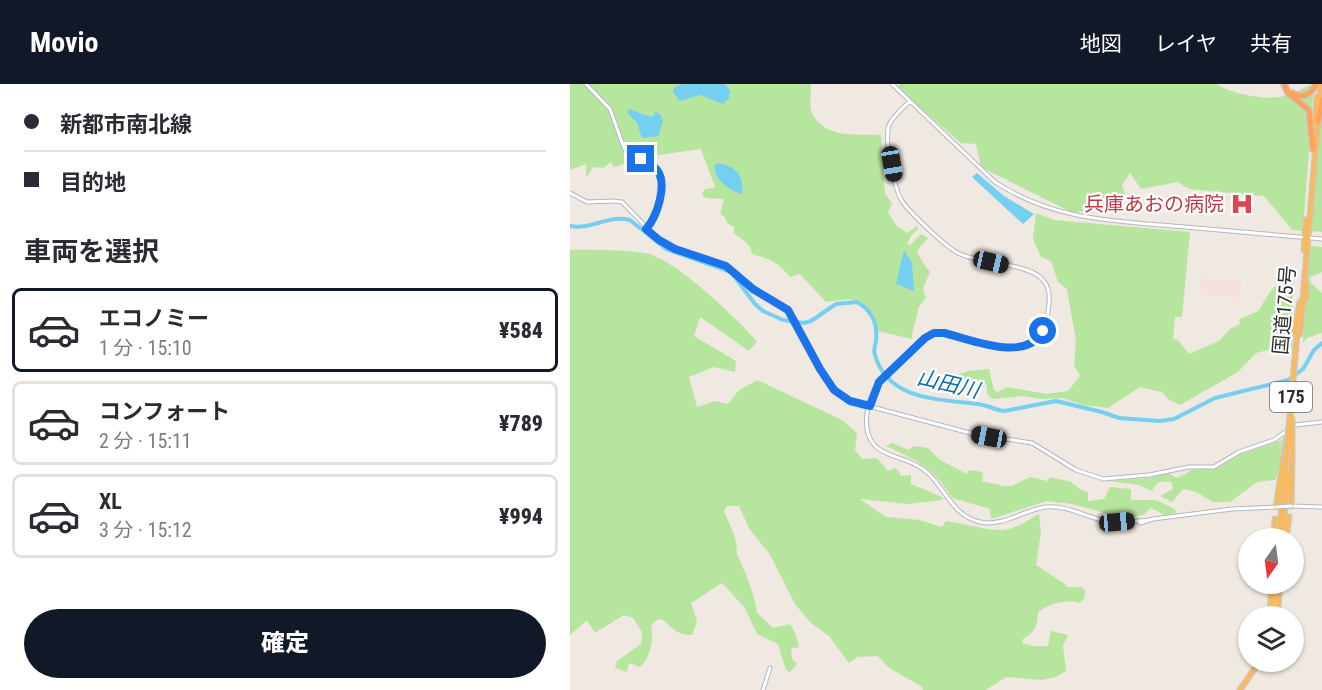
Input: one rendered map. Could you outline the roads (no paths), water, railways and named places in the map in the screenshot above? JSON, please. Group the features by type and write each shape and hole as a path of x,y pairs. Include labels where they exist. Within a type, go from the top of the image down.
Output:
{"highway":[{"path":"1285,84 1290,92 1300,96 1311,92 1318,84"},
{"path":"1285,84 1288,93 1309,111 1313,149"},
{"name":"国道175号","path":"1281,528 1292,417 1299,302 1315,160 1318,84"},
{"name":"国道175号","path":"1287,461 1287,435 1305,275 1318,84"},
{"path":"1318,121 1322,100"},
{"path":"1315,160 1319,154"},
{"path":"1305,275 1306,299"},
{"path":"1287,461 1291,506"},
{"path":"1276,507 1287,461"},
{"path":"1284,528 1289,517"},
{"path":"1275,519 1277,528"},
{"path":"1242,690 1254,672"}],"street":[{"path":"586,84 610,109 624,148 654,166 660,175 662,182 656,217 646,229"},
{"path":"892,84 995,182 1047,209 1090,219 1322,239"},
{"path":"910,101 891,122 887,133 896,187 902,200 959,254 1038,275 1048,288 1050,301 1043,331 1029,346 1012,348 944,333 934,333 925,338 882,378 874,391 866,427 872,442 886,452 916,464 935,480 954,509 972,520 991,523 1034,510 1055,507 1077,511 1106,521 1149,520 1232,509 1322,507"},
{"path":"570,193 587,202 619,201 659,240 675,249 726,266 753,289 788,310 834,390 850,401 974,434 1032,442 1076,470 1103,479 1149,476 1189,467 1214,467 1239,452 1274,440 1295,425 1322,422"},
{"path":"1140,523 1149,520"},
{"path":"763,690 770,668"}],"water":[{"path":"682,84 725,84 730,91 729,98 723,104 700,95 680,101 673,92 674,88"},
{"path":"629,109 651,117 654,116 655,111 661,115 663,121 658,136 642,138 637,123 627,112"},
{"path":"718,163 738,172 742,181 742,194 727,187 719,180 715,170 715,165"},
{"path":"977,173 1004,196 1034,214 1023,224 972,177"},
{"path":"904,250 912,263 914,291 896,284"}],"waterway":[{"name":"山田川","path":"570,226 586,226 615,219 630,220 666,249 731,272 755,304 763,311 783,320 804,323 811,321 836,304 857,302 867,309 873,318 876,335 874,353 882,370 891,381 917,395 981,405 997,410 1004,411 1056,401 1119,418 1159,421 1174,419 1215,398 1288,380 1303,369 1314,350 1322,343"}],"place":[{"name":"兵庫あおの病院","path":"1242,204"}]}
